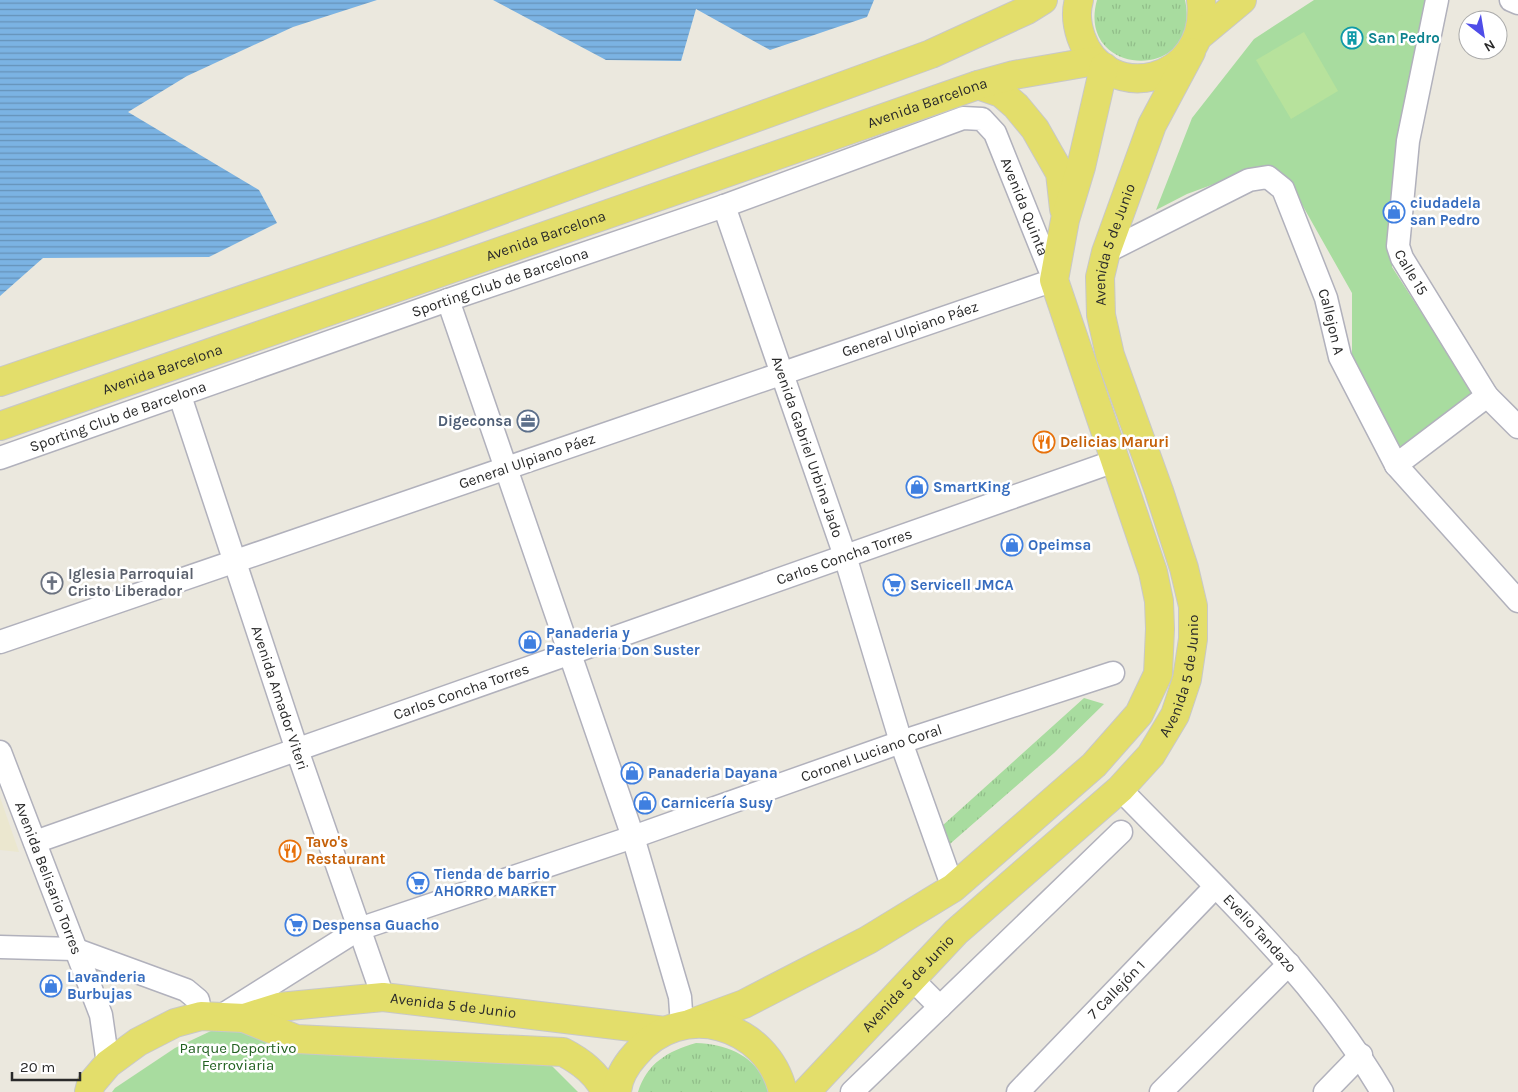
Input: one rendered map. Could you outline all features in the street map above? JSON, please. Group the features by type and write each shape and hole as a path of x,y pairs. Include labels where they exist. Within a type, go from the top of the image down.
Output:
{"main road":[{"path":"0,382 441,232 913,61 994,25 1043,0"},
{"path":"1079,0 1077,27 1084,45 1099,64 1121,75 1140,78 1160,75 1177,66 1196,44 1242,0"},
{"path":"1196,44 1203,16 1201,0"},
{"name":"Avenida 5 de Junio","path":"803,1092 956,932 1120,789 1151,756 1175,715 1187,680 1193,639 1194,606 1159,491 1110,355 1101,315 1100,277 1106,252 1152,125 1196,44"},
{"name":"Avenida Barcelona","path":"0,426 978,85 1014,74 1099,64"},
{"name":"Avenida 5 de Junio","path":"89,1092 91,1084 108,1064 138,1042 174,1023 279,1007 383,997 680,1027 744,1004 859,945 953,888 1094,765 1139,714 1158,674 1159,601 1153,572 1054,280 1065,220 1080,167 1099,64"},
{"path":"978,85 1001,93 1016,106 1040,136 1060,173 1065,220"},
{"path":"222,1017 296,1039 563,1052 585,1066 606,1092"},
{"path":"617,1092 627,1064 643,1045 680,1027 717,1025 740,1033 760,1048 774,1067 803,1092"}],"street":[{"name":"Calle 15","path":"1437,0 1408,141 1398,246 1402,258 1487,396 1518,427"},
{"path":"1512,0 1518,3"},
{"name":"Sporting Club de Barcelona","path":"0,458 448,300 724,206 963,118 982,119 995,133"},
{"name":"Avenida Quinta","path":"995,133 1054,280"},
{"name":"Callejon A","path":"1106,252 1249,180 1268,177 1283,189 1326,298 1340,357 1396,465 1518,601"},
{"name":"Avenida Gabriel Urbina Jado","path":"724,206 845,556 901,742 953,888"},
{"name":"General Ulpiano Páez","path":"0,642 1054,280"},
{"path":"448,300 633,837 680,997 680,1027"},
{"name":"Avenida Amador Viteri","path":"180,396 297,750 383,997"},
{"path":"1396,465 1487,396"},
{"name":"Carlos Concha Torres","path":"35,842 1115,461"},
{"name":"Coronel Luciano Coral","path":"222,1017 358,929 633,837 901,742 1113,672"},
{"name":"Avenida Belisario Torres","path":"0,752 74,949 101,1015 108,1064"},
{"name":"Evelio Tandazo","path":"1120,789 1289,964 1361,1055 1382,1092"},
{"path":"852,1092 1122,832"},
{"name":"7 Callejón 1","path":"1018,1092 1215,887"},
{"path":"0,947 74,949 186,990 222,1017"},
{"path":"1161,1092 1289,964"},
{"path":"911,978 940,1007"},
{"path":"1325,1092 1361,1055"}],"shaded area":[{"path":"0,797 19,852 0,850"}],"green space":[{"path":"1097,0 1185,0 1185,27 1176,46 1159,57 1140,61 1120,56 1104,45 1095,26"},
{"path":"1314,0 1427,0 1422,39 1397,141 1392,267 1476,397 1401,449 1352,359 1352,293 1287,178 1266,165 1187,194 1156,210 1192,118 1254,39"},
{"path":"1304,32 1338,91 1291,119 1256,60"},
{"path":"1084,698 1104,704 1054,753 943,850 942,826"},
{"name":"Parque Deportivo Ferroviaria","path":"232,1021 494,1052 552,1066 578,1092 112,1092 115,1088 175,1048"},
{"path":"696,1043 720,1046 750,1061 764,1080 768,1092 638,1092 647,1073 660,1060 676,1050"}],"water":[{"path":"0,0 377,0 293,27 187,76 128,112 259,190 277,223 209,257 43,258 0,296"},
{"path":"493,0 874,0 867,17 770,50 696,9 681,61 606,60"}],"place":[{"name":"San Pedro","path":"1352,38"},
{"name":"ciudadela san Pedro","path":"1394,212"},
{"name":"Digeconsa","path":"528,421"},
{"name":"Delicias Maruri","path":"1044,442"},
{"name":"SmartKing","path":"917,487"},
{"name":"Opeimsa","path":"1012,545"},
{"name":"Iglesia Parroquial Cristo Liberador","path":"52,583"},
{"name":"Servicell JMCA","path":"894,585"},
{"name":"Panaderia y Pasteleria Don Suster","path":"530,642"},
{"name":"Panaderia Dayana","path":"632,773"},
{"name":"Carnicería Susy","path":"645,803"},
{"name":"Tavo's Restaurant","path":"290,851"},
{"name":"Tienda de barrio AHORRO MARKET","path":"418,883"},
{"name":"Despensa Guacho","path":"296,925"},
{"name":"Lavanderia Burbujas","path":"51,986"}]}
